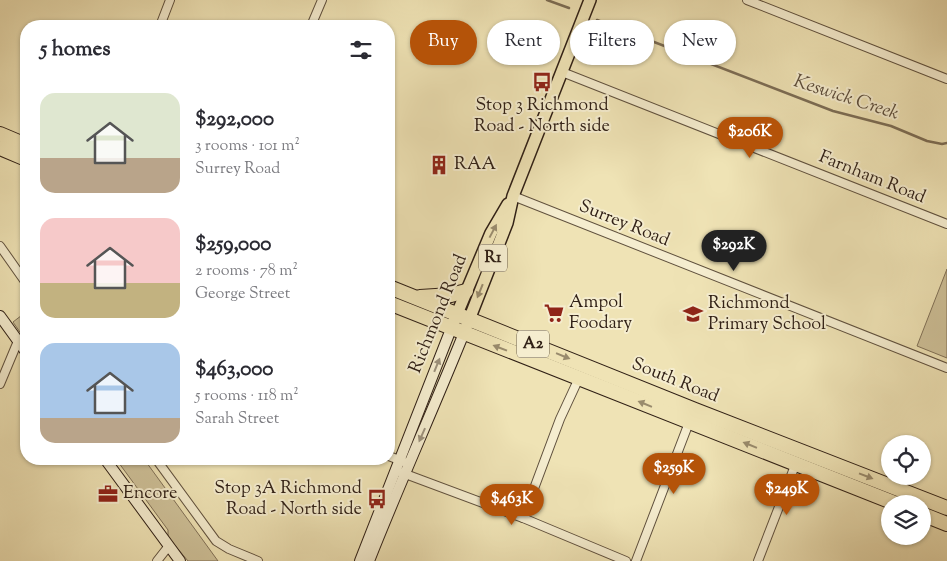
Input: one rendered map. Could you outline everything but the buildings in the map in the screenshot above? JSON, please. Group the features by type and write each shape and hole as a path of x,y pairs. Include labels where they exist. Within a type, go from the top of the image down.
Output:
{"highway":[{"path":"0,134 20,142"},
{"path":"0,148 20,156"},
{"name":"South Road","path":"395,289 463,316 692,416 798,457 947,508"},
{"path":"415,297 451,295 466,291"},
{"name":"South Road","path":"395,305 579,378 692,416"},
{"name":"South Road","path":"798,457 881,496"},
{"path":"931,518 947,524"}],"main road":[{"name":"Richmond Road","path":"463,316 466,291 491,233 513,196 590,0"},
{"name":"Richmond Road","path":"360,561 402,467 444,384 463,316 508,223 513,196"},
{"path":"0,316 20,344"},
{"path":"108,465 180,561"},
{"name":"Richmond Road","path":"369,561 402,467"}],"street":[{"path":"162,20 170,0"},
{"path":"314,20 322,0"},
{"path":"747,0 947,79"},
{"name":"Farnham Road","path":"562,72 947,224"},
{"name":"Surrey Road","path":"513,196 947,368"},
{"path":"0,246 20,274"},
{"path":"0,384 18,341"},
{"path":"523,518 560,419 579,378"},
{"path":"636,561 692,416"},
{"path":"758,561 798,457"},
{"path":"395,461 402,467 626,561"},
{"path":"161,465 220,544 258,561"},
{"path":"156,561 168,547"}],"shaded area":[{"path":"947,269 947,358 917,346"},
{"path":"20,317 20,332 13,322"},
{"path":"120,465 148,465 218,561 188,561 168,537 168,530"}],"waterway":[{"name":"Keswick Creek","path":"547,0 569,8"},
{"name":"Keswick Creek","path":"654,42 833,111 891,126 927,141 947,143"}],"place":[{"name":"Stop 3 Richmond Road - North side","path":"542,82"},
{"name":"RAA","path":"439,165"},
{"name":"Ampol Foodary","path":"554,313"},
{"name":"Richmond Primary School","path":"693,314"},
{"name":"Encore","path":"108,494"},
{"name":"Stop 3A Richmond Road - North side","path":"377,499"}]}
